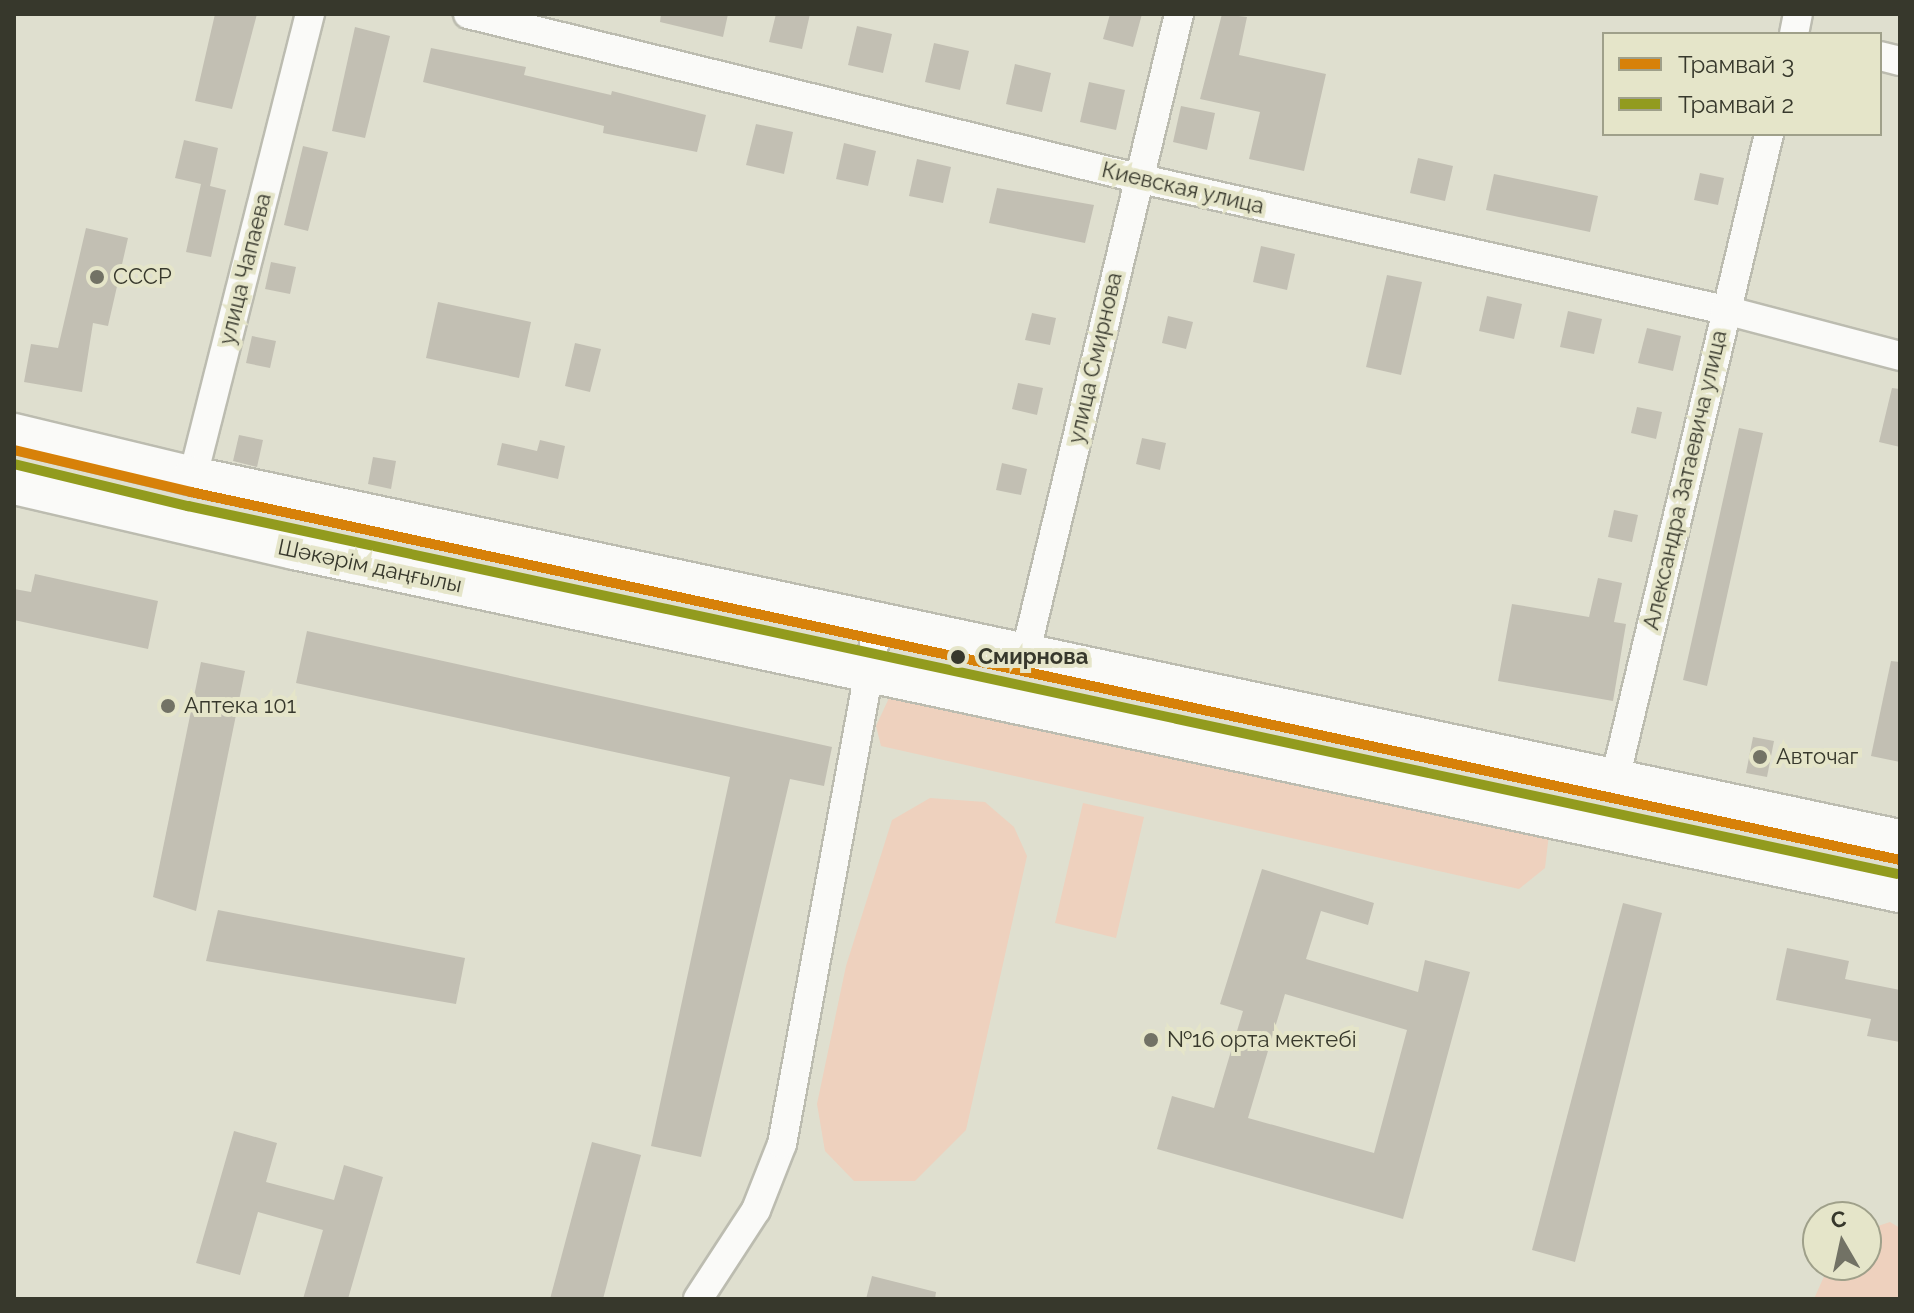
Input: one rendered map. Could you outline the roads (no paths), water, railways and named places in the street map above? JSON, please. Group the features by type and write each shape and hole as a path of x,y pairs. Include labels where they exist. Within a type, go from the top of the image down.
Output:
{"main road":[{"path":"14,433 193,476 1900,839"},
{"name":"улица Чапаева","path":"185,526 193,476"},
{"name":"Шәкәрім даңғылы","path":"14,485 185,526 1900,893"},
{"name":"улица Смирнова","path":"1013,702 1025,655"},
{"name":"Александра Затаевича улица","path":"1605,828 1615,779"}],"street":[{"name":"улица Чапаева","path":"193,476 310,14"},
{"name":"Киевская улица","path":"468,14 1137,178 1725,310 1900,356"},
{"name":"улица Смирнова","path":"1025,655 1137,178 1179,14"},
{"name":"Александра Затаевича улица","path":"1615,779 1768,136"},
{"path":"698,1299 756,1210 782,1144 878,623"}],"tram line":[{"name":"3","path":"14,450 191,492 1900,860"},
{"name":"2","path":"14,464 188,506 1897,874"}],"place":[{"name":"СССР","path":"97,277"},
{"name":"Смирнова","path":"958,657"},
{"name":"Аптека 101","path":"168,706"},
{"name":"Авточаг","path":"1760,757"},
{"name":"№16 орта мектебі","path":"1151,1040"}]}
